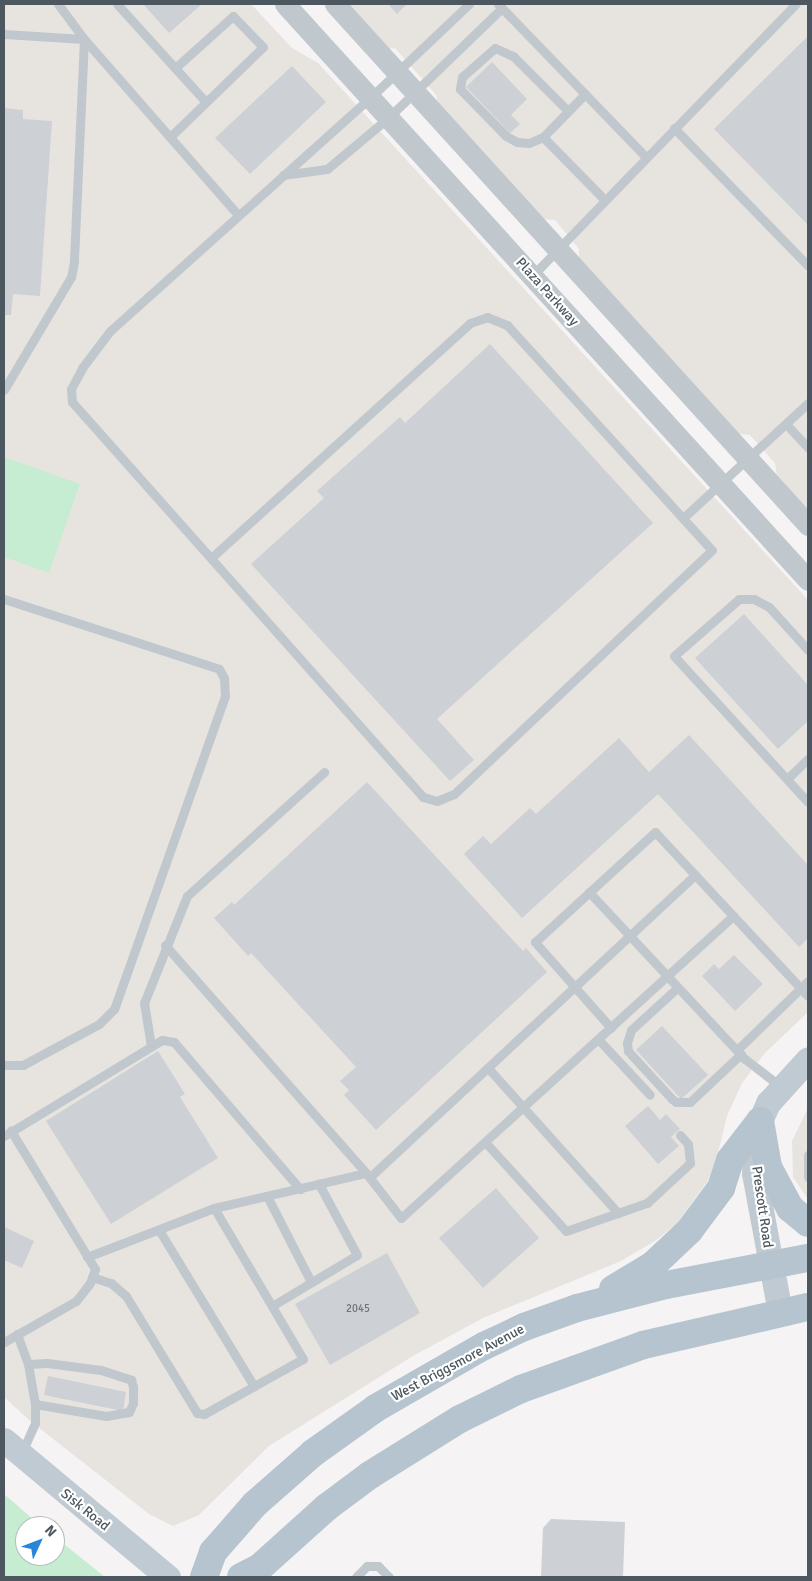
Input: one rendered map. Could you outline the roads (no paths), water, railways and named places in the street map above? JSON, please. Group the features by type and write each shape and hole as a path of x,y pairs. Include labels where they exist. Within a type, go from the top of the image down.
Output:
{"main road":[{"name":"Prescott Road","path":"780,1312 754,1173 760,1121 768,1103 781,1086 808,1059"},
{"path":"760,1121 768,1167 790,1208 808,1223"},
{"path":"577,1308 654,1265 690,1231 721,1188 730,1160 760,1121"},
{"name":"West Briggsmore Avenue","path":"204,1577 213,1552 255,1504 320,1448 376,1408 484,1346 577,1308 666,1285 808,1258"},
{"path":"241,1577 259,1568 320,1513 370,1475 460,1419 521,1389 643,1345 808,1306"},
{"name":"Sisk Road","path":"12,1448 168,1577"}],"street":[{"name":"Plaza Parkway","path":"285,4 372,96 720,486 808,580"},
{"path":"334,4 399,71 808,525"}],"lane":[{"path":"58,4 84,39 238,215"},
{"path":"117,4 206,102"},
{"path":"211,558 470,323 487,317 507,325 712,550 454,794 437,801 423,797 72,402 71,390 82,368 110,331 372,96 469,4"},
{"path":"532,276 796,4"},
{"path":"282,175 327,169 389,117 500,6 646,157"},
{"path":"170,137 263,47 233,16 175,68"},
{"path":"4,34 84,39"},
{"path":"4,390 71,277 74,262 84,39"},
{"path":"568,111 513,56 495,48 462,77 460,90 506,136 517,142 529,143 543,137 585,94"},
{"path":"674,128 808,266"},
{"path":"543,137 605,200"},
{"path":"683,518 720,486 808,403"},
{"path":"786,424 808,448"},
{"path":"4,599 219,668 224,678 225,696 114,1009 99,1024 23,1065 4,1065"},
{"path":"808,650 769,607 754,599 739,599 674,656 808,802"},
{"path":"787,779 808,759"},
{"path":"151,1046 144,1003 165,945 186,896 324,772"},
{"path":"611,1028 535,942 655,832 808,996"},
{"path":"87,1257 214,1208 368,1175 488,1068 695,875"},
{"path":"589,892 666,977 739,1052 781,1086"},
{"path":"165,945 368,1175 401,1218 733,916"},
{"path":"677,988 631,1030 627,1043 628,1051 672,1099 676,1102 690,1102 808,981"},
{"path":"598,1039 650,1095"},
{"path":"4,1342 76,1301 92,1277 94,1269 8,1134 162,1040 174,1042 300,1189"},
{"path":"488,1068 525,1106 618,1213"},
{"path":"485,1142 566,1231 647,1203 690,1163 688,1144 680,1135"},
{"path":"808,1156 808,1177"},
{"path":"272,1306 357,1255 319,1184"},
{"path":"267,1196 311,1282"},
{"path":"92,1277 111,1283 126,1296 197,1412 204,1414 303,1359 214,1208"},
{"path":"159,1230 254,1386"},
{"path":"12,1448 35,1423 35,1404 28,1364 18,1334"},
{"path":"28,1364 47,1363 101,1370 131,1380 133,1387 133,1403 129,1412 106,1416 35,1404"},
{"path":"356,1577 367,1566 378,1566 389,1577"}]}
